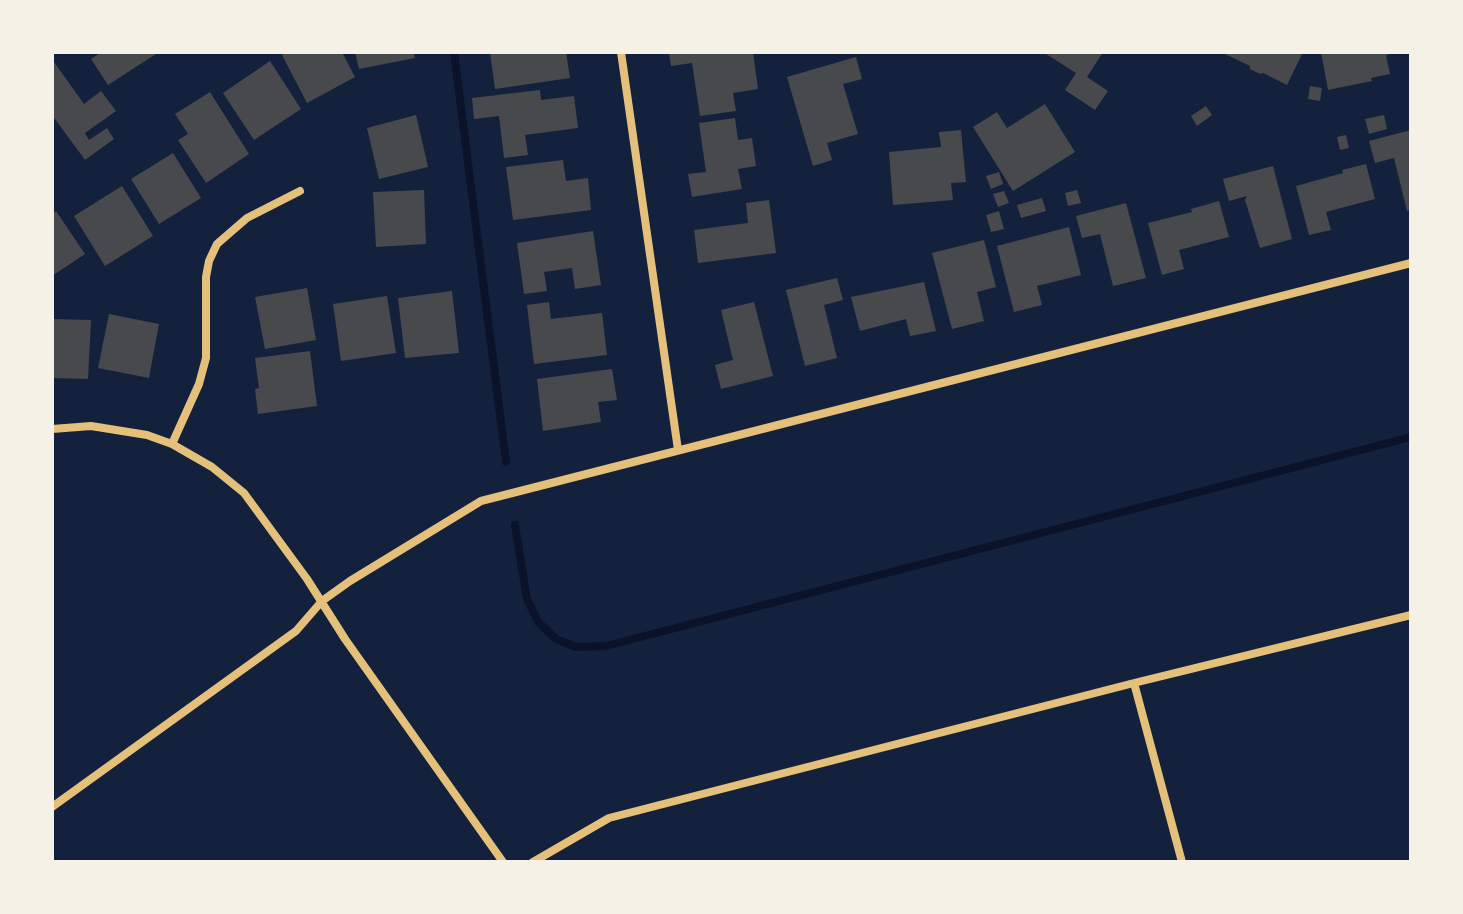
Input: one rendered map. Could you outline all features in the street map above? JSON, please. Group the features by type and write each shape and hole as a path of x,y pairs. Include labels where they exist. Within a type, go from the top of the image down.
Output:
{"street":[{"path":"621,52 678,450"},
{"path":"172,444 199,384 206,358 206,277 217,244 247,218 300,191"},
{"path":"52,807 296,631 322,601 481,501 1411,263"},
{"path":"52,429 91,426 147,435 172,444 212,467 244,493 503,862"},
{"path":"533,862 609,818 1411,615"},
{"path":"1134,683 1182,862"}],"building":[{"path":"102,52 159,52 108,85 91,59"},
{"path":"287,52 342,52 355,77 307,103 282,55"},
{"path":"355,52 413,52 415,58 359,69"},
{"path":"490,52 566,52 570,78 495,89"},
{"path":"669,52 753,52 758,89 733,93 736,111 700,116 692,63 671,66"},
{"path":"1043,52 1103,52 1087,77 1108,91 1095,110 1065,90 1076,73"},
{"path":"1221,52 1303,52 1287,85"},
{"path":"1321,52 1394,53 1386,55 1390,74 1328,90"},
{"path":"856,57 862,79 843,84 858,134 827,143 832,160 813,166 787,77"},
{"path":"270,61 301,109 254,140 223,93"},
{"path":"54,62 84,104 101,91 116,111 85,133 89,140 107,128 114,139 85,160 52,115"},
{"path":"1310,86 1322,88 1320,101 1308,99"},
{"path":"540,90 541,100 574,96 578,128 525,135 528,155 504,158 499,116 474,119 472,98"},
{"path":"210,92 249,154 206,183 178,140 188,134 175,114"},
{"path":"1045,104 1075,152 1013,191 973,127 997,112 1007,128"},
{"path":"1206,106 1212,115 1197,126 1191,116"},
{"path":"416,115 428,167 379,179 367,128"},
{"path":"1384,115 1387,129 1369,134 1365,119"},
{"path":"735,118 738,140 752,138 756,166 738,169 742,189 692,197 688,174 706,172 699,123"},
{"path":"961,130 966,182 951,183 953,200 893,205 889,152 941,147 939,132"},
{"path":"1411,130 1411,210 1407,211 1394,158 1375,163 1369,141"},
{"path":"1346,135 1349,148 1340,150 1337,137"},
{"path":"173,153 201,198 159,224 131,179"},
{"path":"563,160 566,181 588,178 591,210 513,220 506,167"},
{"path":"1366,164 1375,199 1326,212 1331,230 1309,235 1296,186"},
{"path":"1273,166 1292,239 1260,248 1245,200 1247,196 1229,201 1223,179"},
{"path":"999,172 1003,184 991,189 986,176"},
{"path":"122,186 153,236 105,266 74,216"},
{"path":"424,190 426,244 376,247 373,192"},
{"path":"1077,190 1081,203 1068,206 1065,193"},
{"path":"1004,191 1009,203 998,207 993,194"},
{"path":"1042,198 1046,211 1021,218 1017,205"},
{"path":"769,200 776,253 698,263 694,230 748,223 746,203"},
{"path":"1219,201 1229,237 1179,250 1184,269 1162,275 1148,223 1192,212 1191,209"},
{"path":"1126,203 1146,278 1113,286 1100,234 1082,238 1076,216"},
{"path":"56,211 85,254 52,276 52,214"},
{"path":"999,211 1004,229 991,232 986,215"},
{"path":"1069,227 1081,275 1037,286 1042,305 1014,312 997,246"},
{"path":"593,231 601,285 575,289 572,268 544,272 547,291 524,294 517,243"},
{"path":"984,240 996,287 977,292 984,321 952,329 932,253"},
{"path":"837,278 843,300 824,305 837,358 805,366 786,290"},
{"path":"924,282 936,331 910,336 906,319 860,331 851,297"},
{"path":"307,288 316,340 265,349 255,297"},
{"path":"452,291 459,353 405,358 398,298"},
{"path":"387,296 396,353 341,361 333,304"},
{"path":"549,302 551,319 602,313 607,355 534,364 527,305"},
{"path":"754,302 773,376 721,389 715,365 733,360 721,310"},
{"path":"109,314 159,324 149,378 98,368"},
{"path":"52,319 91,320 88,379 52,378"},
{"path":"310,351 317,406 258,414 255,358"},
{"path":"612,369 617,400 598,402 601,422 543,431 537,379"}],"waterway":[{"path":"454,52 506,462"},
{"path":"515,525 527,599 538,622 556,639 576,647 606,646 1411,437"}]}
